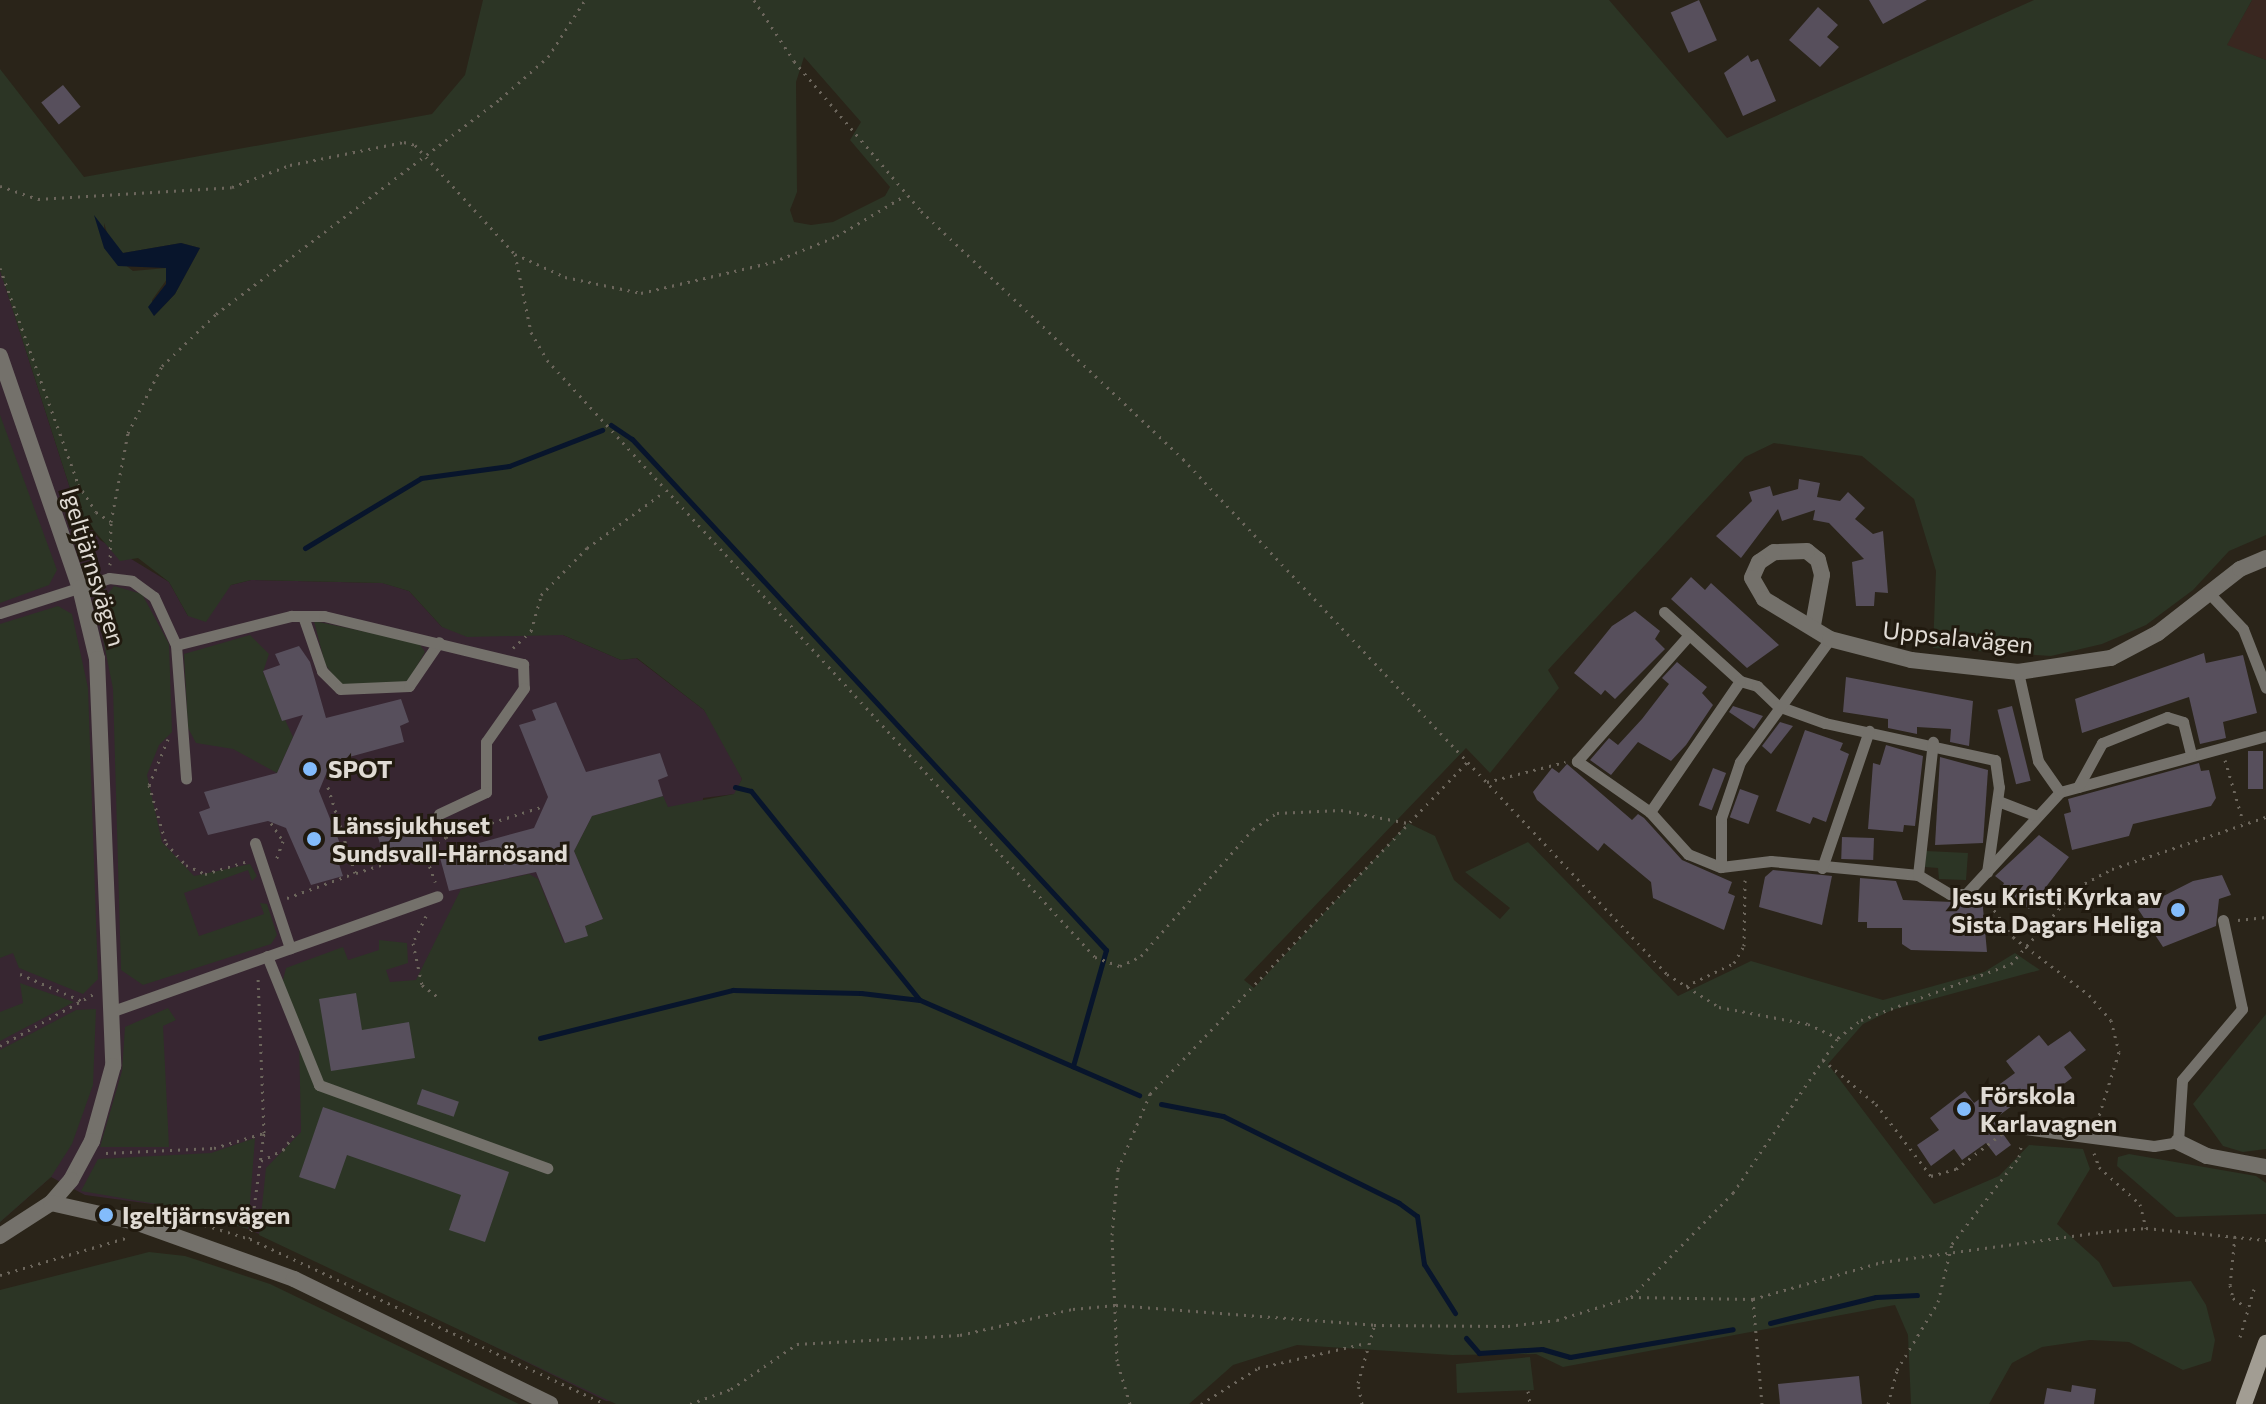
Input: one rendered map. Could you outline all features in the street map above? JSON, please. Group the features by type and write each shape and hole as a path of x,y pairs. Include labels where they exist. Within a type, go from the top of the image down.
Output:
{"street":[{"name":"Igeltjärnsvägen","path":"0,356 6,391 80,588 97,659 113,1011 108,1096 86,1154 51,1203 0,1236"},
{"name":"Uppsalavägen","path":"1813,625 1822,575 1818,560 1807,551 1774,552 1759,562 1752,578 1764,599 1779,613 1813,625 1830,639 1911,660 2018,672 2111,658 2158,633 2207,591 2266,558"},
{"path":"2178,1142 2207,1156 2266,1167"},
{"path":"51,1203 135,1222 240,1257 550,1404"},
{"path":"2244,1404 2266,1343"}],"lane":[{"path":"0,613 109,578 132,581 154,597 176,645 186,779"},
{"path":"2207,591 2243,629 2266,688"},
{"path":"1664,612 1740,681 1757,686 1778,706 1869,731 1933,742 1995,760 1998,801 1982,882"},
{"path":"303,616 322,671 340,689 409,686 439,642"},
{"path":"176,645 303,616 439,642 523,664 527,676 486,742 486,792 439,814"},
{"path":"1689,635 1577,761 1650,812 1677,845 1721,867 1745,868 1771,861 1918,875 1950,894 1982,882 2034,815 2060,792 2191,754 2223,751 2266,736"},
{"path":"1721,867 1726,797 1755,736 1830,639"},
{"path":"2018,672 2038,761 2060,792"},
{"path":"1650,812 1740,681"},
{"path":"2078,787 2102,743 2167,717 2183,722 2191,754"},
{"path":"1822,868 1869,731"},
{"path":"1918,875 1933,742"},
{"path":"1998,801 2034,815"},
{"path":"255,843 290,948"},
{"path":"113,1011 437,893"},
{"path":"2025,1129 2154,1146 2178,1142 2182,1080 2242,1009 2224,922"},
{"path":"262,958 319,1085 547,1168"}],"path":[{"path":"109,578 111,522 128,433 162,366 216,314 424,157 548,57 585,0"},
{"path":"754,0 794,61 907,195 1183,459 1467,762 1684,987 1719,1007 1808,1024 1838,1038"},
{"path":"0,186 38,199 68,199 106,191 232,187 290,165 404,142 424,157 515,254 565,277 641,293 773,262 837,236 907,195"},
{"path":"515,254 536,346 664,492 1108,965 1141,956 1253,829 1277,813 1341,810 1408,823"},
{"path":"0,268 78,484 96,512 111,522"},
{"path":"502,657 531,631 541,595 587,548 664,492"},
{"path":"181,734 160,749 150,775 166,843 186,865 205,874 260,857"},
{"path":"2223,751 2243,821"},
{"path":"1487,782 1577,761"},
{"path":"1130,1404 1117,1361 1112,1235 1118,1169 1150,1094 1467,762"},
{"path":"327,784 355,873"},
{"path":"280,901 424,851 446,837 541,807"},
{"path":"1631,1297 1733,1193 1838,1038 1879,1009 1986,975 2029,948 2078,887 2243,821 2266,817"},
{"path":"424,851 437,893 413,943 422,985 439,998"},
{"path":"1684,987 1734,963 1744,946 1745,868"},
{"path":"1982,882 2013,937 2089,995 2118,1039 2092,1138 2099,1167 2140,1204 2146,1228"},
{"path":"2224,922 2266,917"},
{"path":"250,1239 264,1133 262,958"},
{"path":"20,974 82,1001"},
{"path":"0,1046 112,983"},
{"path":"1823,1060 1876,1104 1931,1176 1956,1169 2010,1126 2025,1129 2019,1157 1977,1207 1949,1255 1938,1302 1897,1370 1888,1404"},
{"path":"261,1161 283,1150 296,1132"},
{"path":"86,1154 214,1148 264,1133"},
{"path":"690,1404 731,1389 797,1344 960,1335 1116,1305 1374,1325 1508,1326 1557,1320 1631,1297 1753,1299 1882,1262 2146,1228 2266,1240"},
{"path":"2235,1236 2230,1285 2233,1298 2246,1307"},
{"path":"2240,1337 2246,1307 2254,1289"},
{"path":"1753,1299 1762,1404"},
{"path":"1362,1404 1358,1383 1366,1343 1374,1325"},
{"path":"1201,1404 1258,1368 1366,1343"},
{"path":"1528,1391 1530,1404"}],"shaded area":[{"path":"2252,0 2266,0 2266,60 2226,46"},
{"name":"Länssjukhuset Sundsvall-Härnösand","path":"0,270 77,510 100,540 169,582 188,616 231,585 251,580 383,583 409,591 442,627 563,635 621,660 636,658 704,710 724,738 742,779 735,794 703,798 670,1404 606,1401 335,1268 248,1229 174,1207 85,1195 51,1177 0,1222"}],"green space":[{"path":"483,0 1609,0 1727,138 2034,0 2252,0 2227,45 2266,60 2266,535 2229,551 2193,590 2146,625 2102,644 2051,656 1933,648 1936,571 1914,499 1862,456 1774,443 1745,457 1548,670 1559,688 1490,773 1466,748 1244,980 1254,988 1408,823 1435,836 1454,880 1500,919 1510,908 1465,872 1528,842 1678,996 1751,961 1883,1000 1984,972 2015,953 2040,970 1892,1010 1863,1024 1828,1064 1934,1204 1999,1176 2029,1145 2083,1149 2090,1169 2057,1224 2099,1262 2113,1287 2191,1281 2206,1305 2215,1340 2211,1361 2183,1370 2129,1342 2090,1340 2042,1347 2012,1363 1989,1404 1911,1404 1908,1335 1895,1305 1563,1367 1536,1354 1452,1355 1297,1345 1233,1365 1189,1404 616,1404 259,1235 266,1168 301,1132 299,1037 282,984 286,968 343,947 348,960 379,950 379,940 407,943 408,963 386,970 390,982 416,980 461,889 529,874 538,879 564,943 587,936 585,926 603,919 574,851 592,816 663,796 668,807 734,794 742,779 704,710 637,658 621,660 563,635 467,637 442,627 409,591 382,583 251,580 231,585 206,622 188,616 169,582 138,558 120,561 77,510 0,270 0,69 84,177 432,114 465,75","holes":["804,57 861,122 850,140 890,187 885,196 833,222 811,225 794,222 790,210 797,192 796,82","104,223 111,245 123,253 181,243 200,248 175,294 154,316 152,300 170,275 166,268 133,271 104,248"]},
{"path":"0,415 57,570 49,585 0,603"},
{"path":"114,586 142,594 169,644 172,732 159,745 147,775 162,842 194,876 250,864 257,876 252,881 248,870 184,893 199,936 264,914 260,903 267,904 277,935 271,944 143,985 121,970 113,689 97,608"},
{"path":"58,606 72,614 88,688 98,979 83,994 19,968 13,953 0,958 0,624"},
{"path":"314,621 419,643 425,652 409,680 398,684 340,685 325,664"},
{"path":"250,635 269,654 263,672 293,737 277,773 233,749 196,743 188,728 184,654"},
{"path":"1926,851 1968,853 1966,880 1939,879 1938,868 1925,867"},
{"path":"20,983 74,1002 0,1041 0,1012 23,1003"},
{"path":"168,1008 176,1020 163,1026 169,1147 100,1147 122,1071 125,1027"},
{"path":"96,1009 93,1085 72,1144 51,1177 0,1222 0,1050 76,1010"},
{"path":"2266,1014 2266,1149 2243,1152 2223,1146 2193,1104"},
{"path":"255,1138 248,1229 174,1207 81,1191 98,1159 211,1153"},
{"path":"2129,1154 2256,1176 2266,1183 2266,1214 2176,1217 2117,1166 2118,1157"},
{"path":"149,1252 185,1256 270,1284 519,1404 0,1404 0,1290"},
{"path":"1530,1357 1534,1390 1457,1393 1456,1364"}],"water":[{"path":"94,215 123,253 181,243 200,248 175,294 154,316 148,307 166,284 166,268 118,266 104,248"}],"building":[{"path":"1699,0 1717,40 1689,53 1671,13"},
{"path":"1869,0 1927,0 1883,24"},
{"path":"1818,7 1838,25 1827,37 1839,47 1820,67 1789,40"},
{"path":"1748,55 1751,62 1758,59 1776,101 1743,116 1724,73"},
{"path":"63,85 81,107 59,124 41,103"},
{"path":"1799,479 1820,483 1817,497 1840,501 1848,492 1865,508 1855,519 1873,534 1883,531 1888,593 1875,592 1874,606 1856,606 1852,562 1864,559 1829,523 1813,520 1815,510 1782,521 1778,509 1741,558 1716,536 1752,501 1749,492 1770,486 1773,496 1798,489"},
{"path":"1691,577 1705,590 1711,583 1779,645 1747,668 1671,599"},
{"path":"1635,611 1660,631 1655,639 1665,649 1615,699 1605,690 1601,695 1574,673 1612,626"},
{"path":"299,646 310,662 326,718 401,699 409,722 400,726 404,742 331,762 319,791 347,861 339,864 343,876 311,885 286,828 268,821 208,835 199,812 210,808 204,792 277,773 303,715 282,721 263,671 280,665 275,654"},
{"path":"2204,653 2206,663 2243,655 2257,713 2223,722 2226,738 2200,744 2189,697 2082,733 2075,699"},
{"path":"1677,662 1707,687 1702,693 1713,705 1686,745 1671,761 1638,742 1611,775 1590,760 1609,738 1618,745 1642,719 1669,684 1662,678"},
{"path":"1846,677 1973,701 1969,746 1950,742 1951,729 1917,727 1917,734 1888,728 1888,719 1843,712"},
{"path":"556,702 586,772 660,753 668,776 658,780 663,796 592,816 574,851 603,919 585,926 588,936 565,943 536,872 449,891 439,854 534,828 548,797 519,725 536,720 532,710"},
{"path":"1733,706 1763,716 1754,729 1729,712"},
{"path":"2012,706 2031,781 2016,784 1997,710"},
{"path":"1780,722 1793,726 1771,754 1762,746"},
{"path":"1805,730 1843,743 1840,750 1849,754 1826,822 1813,817 1810,824 1776,811"},
{"path":"1886,745 1923,756 1915,826 1904,825 1903,832 1868,829 1873,763 1880,765"},
{"path":"2248,751 2263,751 2263,789 2248,789"},
{"path":"1940,757 1988,770 1983,843 1935,845"},
{"path":"2199,763 2201,771 2209,770 2216,798 2211,806 2133,824 2129,836 2072,850 2064,814 2071,812 2068,799"},
{"path":"1567,764 1632,820 1638,814 1644,818 1682,860 1732,882 1728,893 1735,896 1724,930 1653,898 1651,882 1604,843 1598,851 1537,800 1533,792 1552,768 1559,773"},
{"path":"1713,768 1726,773 1712,810 1699,805"},
{"path":"1740,789 1759,796 1749,824 1730,817"},
{"path":"426,820 434,845 386,860 377,836"},
{"path":"2039,835 2069,857 2029,909 2001,889 2004,883 1995,876"},
{"path":"1842,837 1874,838 1873,860 1841,859"},
{"path":"1773,870 1832,876 1822,925 1759,907 1765,877"},
{"name":"Jesu Kristi Kyrka av Sista Dagars Heliga","path":"2222,875 2231,895 2219,899 2216,926 2163,947 2138,909 2193,881"},
{"path":"1860,878 1896,881 1903,900 1978,903 1982,897 1987,952 1911,950 1902,944 1902,928 1867,928 1867,922 1858,922"},
{"path":"356,993 362,1030 409,1022 415,1058 331,1071 319,999"},
{"path":"2070,1031 2086,1050 2064,1067 2072,1078 2036,1104 2028,1094 1993,1120 2011,1145 1996,1156 1986,1143 1962,1160 1954,1149 1931,1166 1917,1145 1939,1130 1930,1118 1965,1091 1974,1103 2015,1073 2006,1061 2039,1035 2048,1046"},
{"path":"422,1089 459,1102 454,1117 417,1104"},
{"path":"323,1107 509,1172 485,1242 449,1230 461,1195 416,1179 347,1155 335,1189 299,1177"},
{"path":"1859,1376 1862,1404 1780,1404 1778,1384"},
{"path":"2072,1385 2096,1389 2094,1404 2044,1404 2047,1388 2071,1392"}],"waterway":[{"path":"611,425 632,439 1106,950 1073,1066"},
{"path":"305,548 421,478 509,466 602,430"},
{"path":"735,787 751,791 919,999"},
{"path":"540,1038 733,990 861,993 920,1000 1139,1095"},
{"path":"1161,1104 1223,1116 1399,1203 1417,1216 1424,1264 1455,1313"},
{"path":"1770,1323 1876,1297 1917,1295"},
{"path":"1466,1338 1479,1353 1542,1349 1570,1357 1733,1329"}],"place":[{"name":"SPOT","path":"310,769"},
{"name":"Länssjukhuset Sundsvall-Härnösand","path":"314,839"},
{"name":"Jesu Kristi Kyrka av Sista Dagars Heliga","path":"2178,910"},
{"name":"Förskola Karlavagnen","path":"1964,1109"},
{"name":"Igeltjärnsvägen","path":"106,1215"}]}
